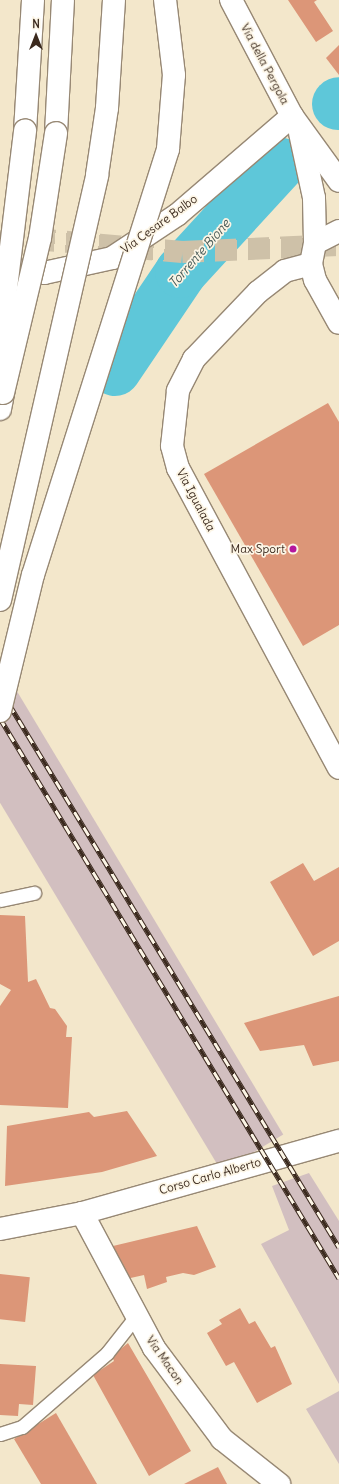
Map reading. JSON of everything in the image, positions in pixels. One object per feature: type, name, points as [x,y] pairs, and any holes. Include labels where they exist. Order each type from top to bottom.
[{"type":"main road","points":[[2,401],[0,338],[26,117],[32,0]]},
{"type":"main road","points":[[2,401],[40,238],[54,148],[63,0]]},
{"type":"main road","points":[[0,600],[97,175],[107,108],[114,0]]},
{"type":"main road","points":[[0,711],[32,575],[168,149],[174,75],[165,0]]},
{"type":"main road","name":"Via della Pergola","points":[[231,0],[296,122],[339,180]]},
{"type":"main road","name":"Via della Pergola","points":[[296,122],[314,198],[315,243],[311,264]]},
{"type":"main road","name":"Via Cesare Balbo","points":[[0,269],[44,273],[112,258],[177,215],[296,122]]},
{"type":"main road","points":[[315,243],[339,231]]},
{"type":"main road","points":[[311,264],[314,280],[339,323]]},
{"type":"main road","name":"Via Igualada","points":[[311,264],[286,271],[258,292],[194,359],[178,391],[172,446],[178,468],[339,768]]},
{"type":"main road","name":"Corso Carlo Alberto","points":[[0,1229],[82,1213],[339,1140]]},
{"type":"main road","name":"Corso Carlo Alberto","points":[[0,1215],[82,1213]]},
{"type":"main road","name":"Via Macon","points":[[82,1213],[154,1348],[222,1439],[279,1484]]},
{"type":"lane","points":[[0,900],[34,893]]},
{"type":"lane","points":[[0,1434],[22,1426],[95,1362],[137,1315]]},
{"type":"shaded area","points":[[0,663],[283,1134],[222,1172],[0,803]]},
{"type":"shaded area","points":[[309,1173],[339,1221],[339,1384],[261,1244],[289,1230],[272,1186]]},
{"type":"shaded area","points":[[339,1391],[339,1464],[306,1409]]},
{"type":"building","points":[[288,0],[317,0],[314,2],[333,31],[316,42]]},
{"type":"building","points":[[339,45],[339,75],[326,58]]},
{"type":"building","name":"Max Sport","points":[[328,403],[339,422],[339,625],[303,646],[204,474]]},
{"type":"building","points":[[303,863],[314,881],[339,867],[339,941],[313,956],[270,882]]},
{"type":"building","points":[[0,915],[25,916],[28,982],[36,979],[50,1008],[55,1009],[67,1026],[66,1037],[72,1037],[68,1108],[0,1105],[0,1006],[11,990],[0,984]]},
{"type":"building","points":[[339,996],[339,1061],[313,1066],[304,1045],[260,1051],[244,1023]]},
{"type":"building","points":[[127,1111],[157,1156],[102,1172],[5,1186],[7,1126],[89,1112],[94,1117]]},
{"type":"building","points":[[197,1226],[216,1267],[194,1275],[183,1273],[166,1277],[167,1282],[147,1289],[144,1275],[126,1279],[113,1246]]},
{"type":"building","points":[[0,1274],[30,1277],[25,1322],[0,1319]]},
{"type":"building","points":[[240,1308],[249,1324],[255,1321],[271,1348],[275,1346],[292,1384],[257,1403],[234,1362],[226,1366],[207,1333],[222,1324],[219,1320]]},
{"type":"building","points":[[128,1343],[191,1451],[149,1476],[93,1375],[114,1361],[112,1356]]},
{"type":"building","points":[[0,1364],[36,1366],[33,1405],[19,1404],[18,1416],[0,1415]]},
{"type":"building","points":[[56,1413],[97,1484],[41,1484],[14,1439]]},
{"type":"building","points":[[218,1467],[227,1484],[184,1484]]},
{"type":"waterway","name":"Torrente Bione","points":[[115,370],[181,272],[280,164]]},
{"type":"tunnel","points":[[0,236],[182,252],[339,245]]},
{"type":"railway","points":[[0,689],[339,1247]]},
{"type":"railway","points":[[0,718],[339,1278]]},
{"type":"place","name":"Max Sport","points":[[293,549]]}]
